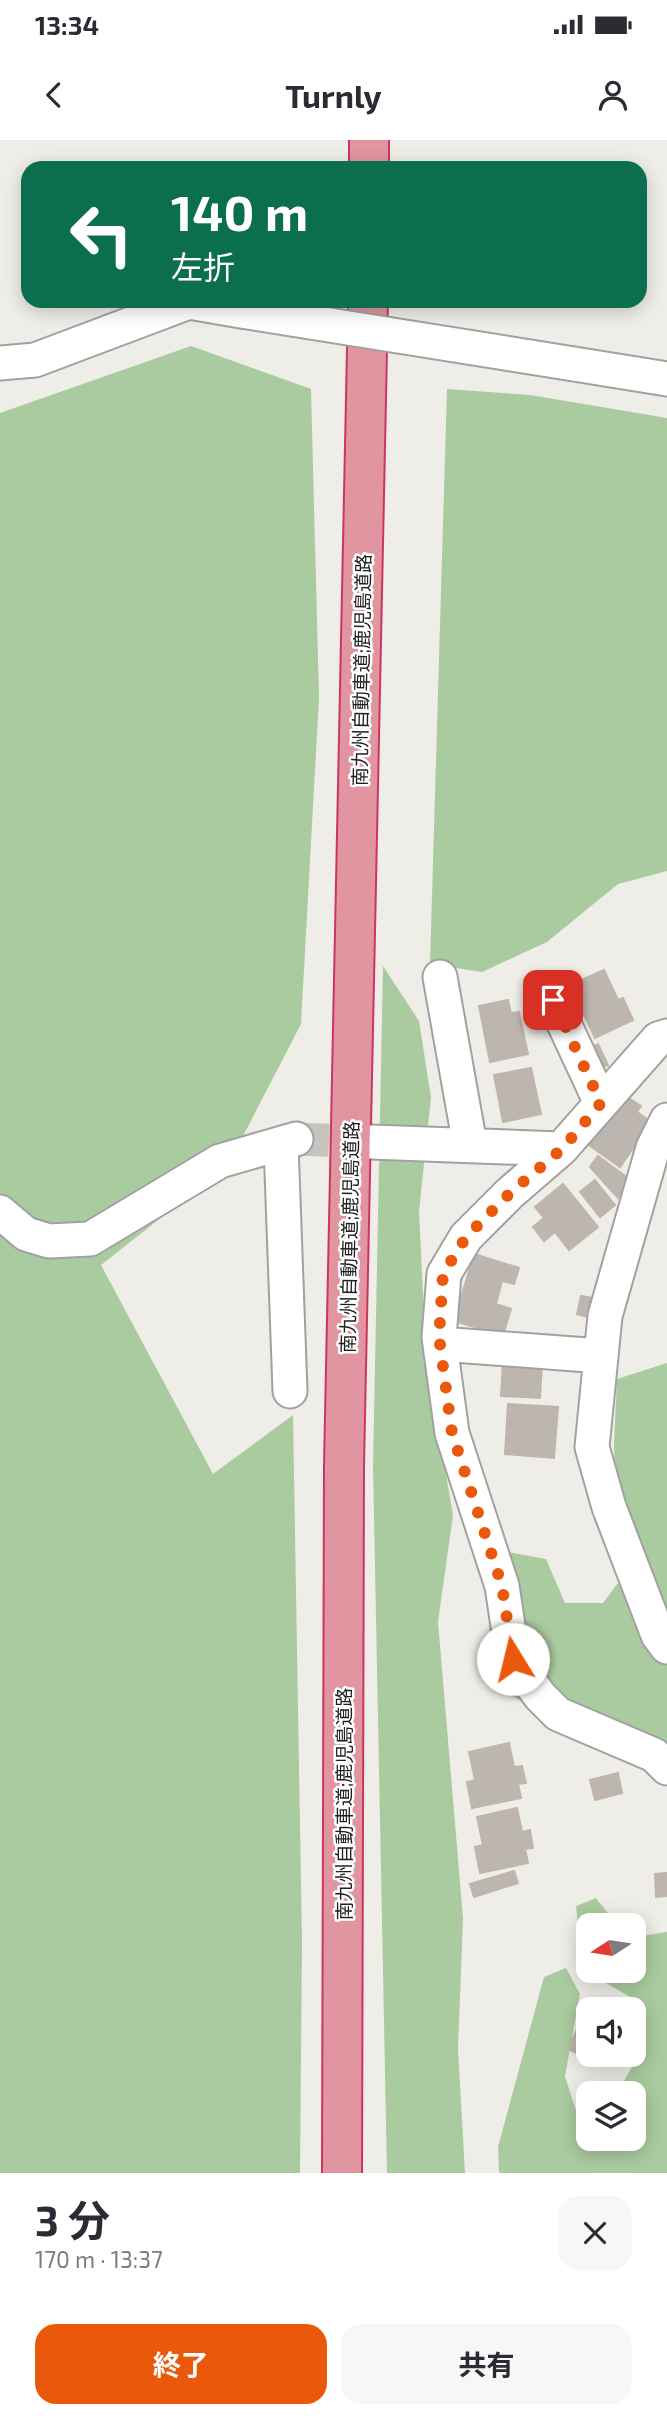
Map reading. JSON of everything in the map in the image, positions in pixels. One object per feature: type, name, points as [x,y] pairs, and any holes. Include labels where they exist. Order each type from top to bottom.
[{"type":"highway","points":[[369,140],[369,161]]},
{"type":"highway","name":"南九州自動車道;鹿児島道路","points":[[342,2173],[344,1465],[368,308]]},
{"type":"street","points":[[0,363],[34,360],[173,308]]},
{"type":"street","points":[[220,308],[667,379]]},
{"type":"street","points":[[440,977],[470,1145]]},
{"type":"street","points":[[553,1000],[601,1103]]},
{"type":"street","points":[[667,1036],[658,1039],[562,1149],[510,1193],[466,1237],[443,1274],[440,1344],[452,1433],[502,1586],[513,1659],[540,1696],[558,1714],[654,1755],[667,1768]]},
{"type":"street","points":[[667,1121],[653,1148],[605,1315],[592,1447],[609,1507],[658,1636],[667,1647]]},
{"type":"street","points":[[0,1212],[26,1234],[48,1241],[90,1239],[220,1161],[288,1142],[290,1391]]},
{"type":"street","points":[[371,1142],[562,1149]]},
{"type":"street","points":[[440,1344],[601,1356]]},
{"type":"green space","points":[[191,346],[311,389],[319,698],[301,1024],[228,1165],[101,1265],[213,1474],[293,1415],[302,1942],[300,2173],[0,2173],[0,413]]},
{"type":"green space","points":[[447,389],[530,395],[667,418],[667,871],[618,884],[547,942],[482,972],[430,964]]},
{"type":"green space","points":[[383,966],[419,1021],[431,1097],[419,1211],[424,1315],[437,1421],[453,1515],[438,1622],[463,1918],[458,2049],[465,2173],[387,2173],[373,1466]]},
{"type":"green space","points":[[667,1363],[667,1630],[616,1527],[614,1444],[617,1379]]},
{"type":"green space","points":[[487,1548],[546,1559],[565,1603],[603,1603],[618,1583],[667,1662],[667,1771],[509,1695]]},
{"type":"green space","points":[[596,1898],[608,1913],[577,1913],[576,1906]]},
{"type":"green space","points":[[667,1932],[667,2173],[499,2173],[498,2147],[544,1977],[566,1968],[580,1994],[576,1997],[576,2016],[565,2076],[576,2111],[576,2151],[646,2151],[646,2081],[624,2081],[632,2067],[646,2067],[646,1997],[630,1997],[606,1983],[646,1983],[646,1935]]},
{"type":"building","points":[[604,970],[618,1000],[623,998],[633,1020],[595,1038],[570,985]]},
{"type":"building","points":[[508,1000],[511,1013],[519,1012],[528,1054],[490,1062],[479,1006]]},
{"type":"building","points":[[598,1044],[608,1065],[596,1070],[586,1050]]},
{"type":"building","points":[[531,1068],[541,1114],[503,1122],[494,1075]]},
{"type":"building","points":[[624,1095],[641,1106],[637,1112],[651,1122],[620,1167],[589,1145]]},
{"type":"building","points":[[598,1156],[628,1178],[618,1198],[590,1167]]},
{"type":"building","points":[[595,1180],[615,1205],[600,1217],[580,1192]]},
{"type":"building","points":[[563,1184],[598,1227],[569,1250],[555,1232],[544,1241],[533,1227],[544,1218],[535,1207]]},
{"type":"building","points":[[474,1254],[519,1268],[514,1284],[502,1281],[496,1304],[511,1309],[503,1335],[454,1321]]},
{"type":"building","points":[[581,1296],[593,1298],[588,1317],[577,1314]]},
{"type":"building","points":[[503,1361],[542,1364],[540,1398],[501,1396]]},
{"type":"building","points":[[508,1404],[558,1407],[554,1458],[505,1454]]},
{"type":"building","points":[[509,1743],[514,1767],[522,1766],[526,1783],[518,1784],[521,1798],[472,1808],[467,1782],[475,1780],[469,1752]]},
{"type":"building","points":[[618,1773],[622,1793],[595,1800],[590,1780]]},
{"type":"building","points":[[517,1808],[522,1832],[530,1830],[533,1848],[525,1849],[528,1863],[480,1873],[475,1847],[483,1845],[477,1817]]},
{"type":"building","points":[[514,1871],[518,1883],[474,1897],[470,1884]]},
{"type":"building","points":[[667,1873],[667,1896],[656,1897],[655,1874]]},
{"type":"building","points":[[576,2032],[576,2053],[568,2049]]},
{"type":"tunnel","points":[[296,1139],[371,1142]]},
{"type":"route","points":[[513,1659],[502,1586],[452,1433],[439,1337],[443,1274],[466,1237],[510,1193],[562,1149],[601,1103],[553,1000]]}]
